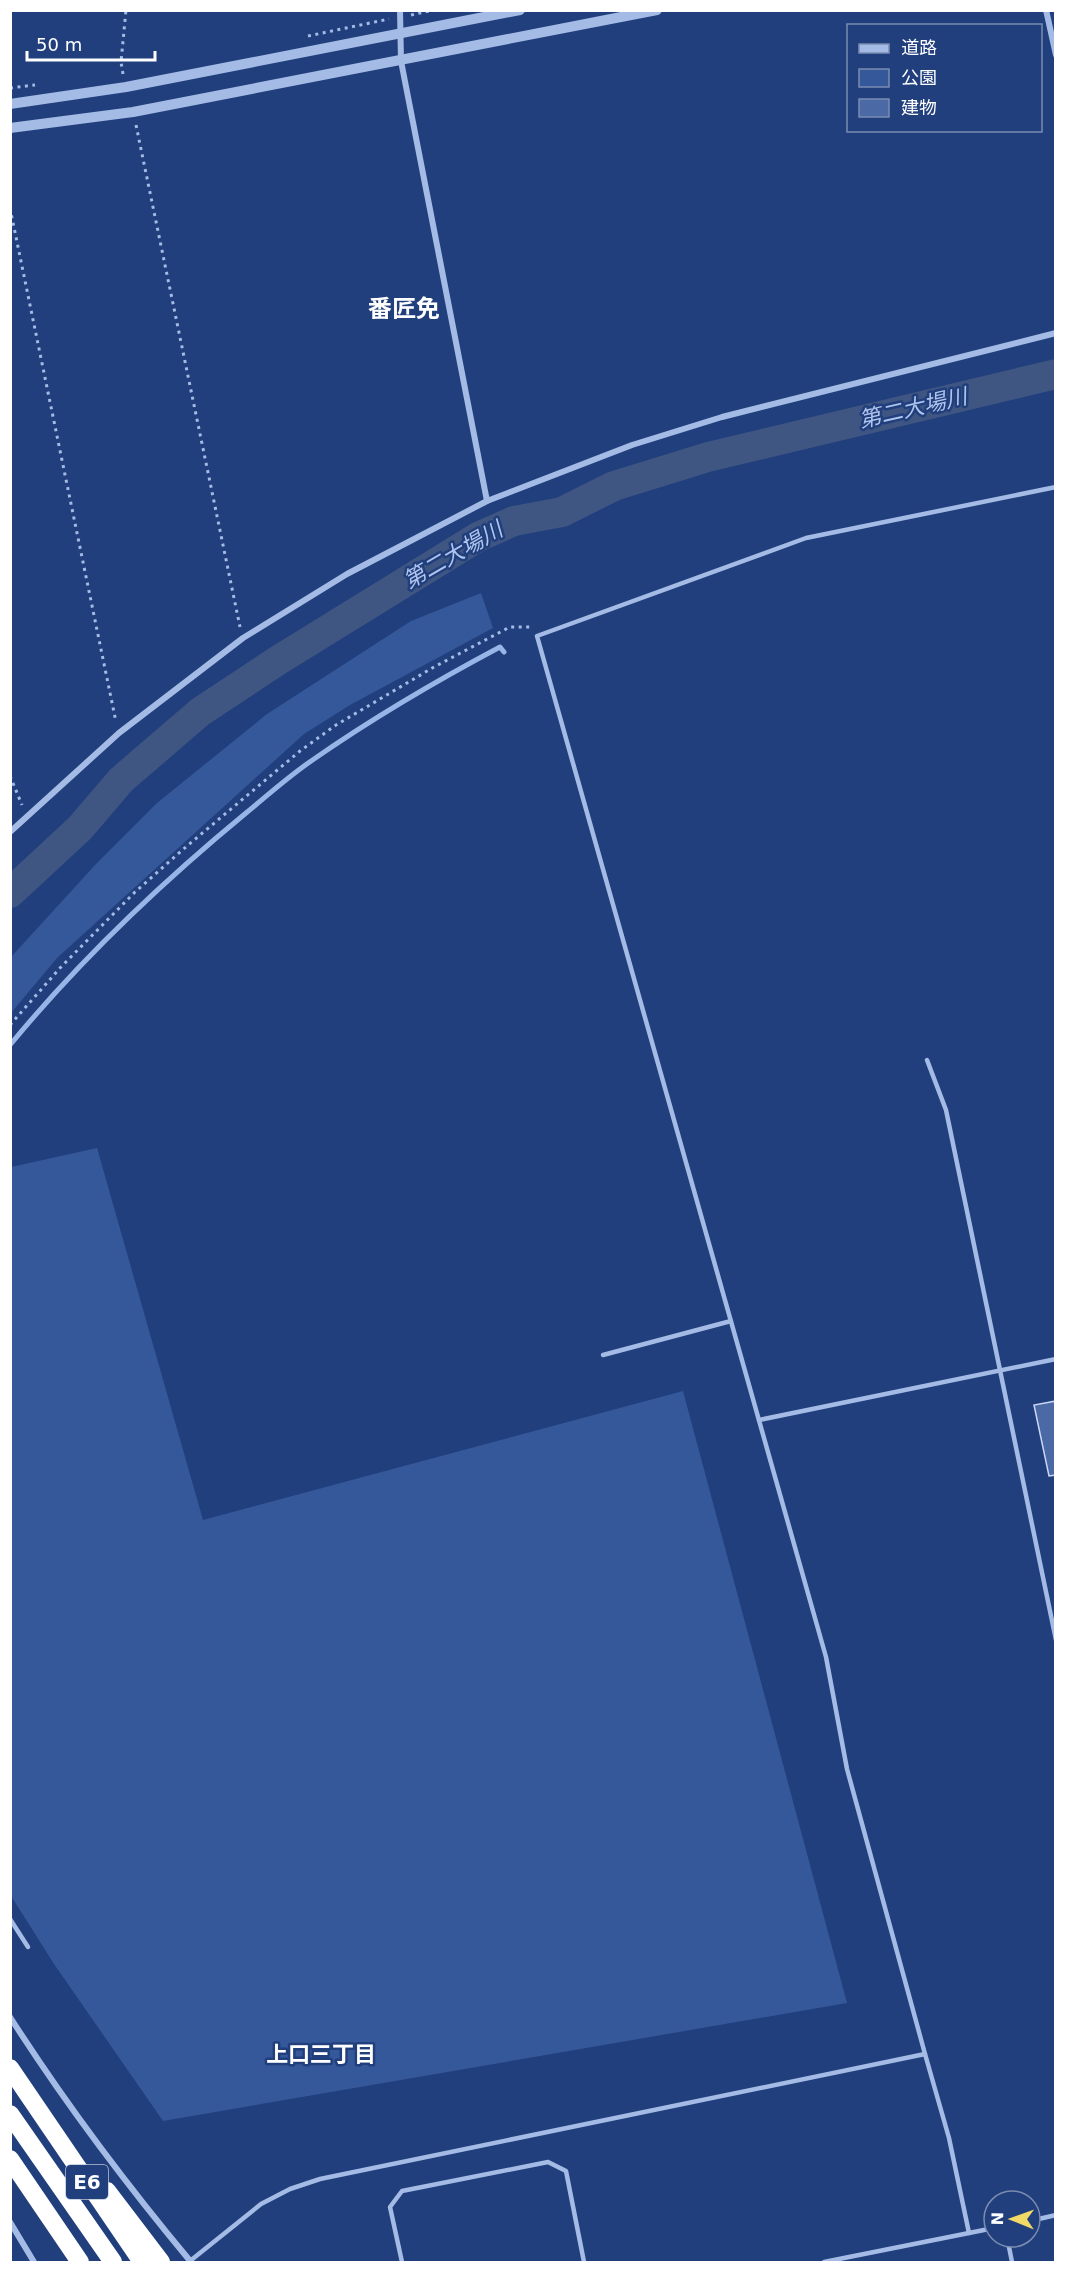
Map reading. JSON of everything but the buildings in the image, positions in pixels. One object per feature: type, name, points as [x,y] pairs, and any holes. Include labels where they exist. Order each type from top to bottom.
[{"type":"highway","name":"E6","points":[[10,2068],[141,2262]]},
{"type":"highway","points":[[32,2102],[100,2182],[161,2262]]},
{"type":"highway","name":"E6","points":[[10,2114],[113,2262]]},
{"type":"highway","points":[[10,2159],[80,2262]]},
{"type":"street","points":[[10,104],[126,87],[520,10]]},
{"type":"street","points":[[10,128],[133,112],[657,10]]},
{"type":"street","points":[[1046,10],[1056,55]]},
{"type":"street","points":[[400,14],[401,61],[487,501]]},
{"type":"street","points":[[10,832],[118,733],[243,638],[347,574],[487,501],[632,445],[722,417],[1056,333]]},
{"type":"street","points":[[10,2017],[76,2115],[144,2206],[190,2262]]},
{"type":"street","points":[[10,2222],[34,2262]]},
{"type":"lane","points":[[969,2233],[949,2138],[847,1769],[826,1657],[537,636],[806,538],[1056,487]]},
{"type":"lane","points":[[927,1060],[946,1110],[1056,1640]]},
{"type":"lane","points":[[603,1355],[730,1321]]},
{"type":"lane","points":[[759,1420],[1056,1359]]},
{"type":"lane","points":[[10,1919],[28,1947]]},
{"type":"lane","points":[[190,2262],[261,2204],[290,2189],[320,2179],[925,2054]]},
{"type":"lane","points":[[402,2262],[390,2207],[402,2191],[548,2162],[566,2171],[584,2262]]},
{"type":"lane","points":[[824,2262],[982,2230]]},
{"type":"path","points":[[126,10],[122,62],[126,87]]},
{"type":"path","points":[[308,36],[400,14],[434,10]]},
{"type":"path","points":[[112,74],[123,73]]},
{"type":"path","points":[[10,88],[44,83]]},
{"type":"path","points":[[133,112],[243,638]]},
{"type":"path","points":[[10,208],[118,733]]},
{"type":"path","points":[[10,1025],[60,968],[135,892],[186,846],[300,751],[383,696],[510,627],[536,627]]},
{"type":"path","points":[[10,776],[26,816]]},
{"type":"green space","points":[[481,593],[493,628],[350,705],[304,734],[57,958],[11,1013],[11,957],[96,864],[157,803],[267,714],[411,621]]},
{"type":"green space","points":[[97,1148],[203,1520],[683,1391],[847,2003],[163,2121],[54,1964],[11,1896],[11,1167]]},
{"type":"waterway","name":"第二大場川","points":[[10,893],[80,828],[121,780],[200,712],[277,661],[478,537],[514,521],[562,512],[614,486],[708,457],[1056,374]]},
{"type":"waterway","points":[[10,1045],[64,983],[122,923],[183,867],[288,778],[359,729],[429,687],[500,647],[504,652]]},
{"type":"district","name":"番匠免","points":[[404,309]]},
{"type":"district","name":"上口三丁目","points":[[321,2054]]}]
